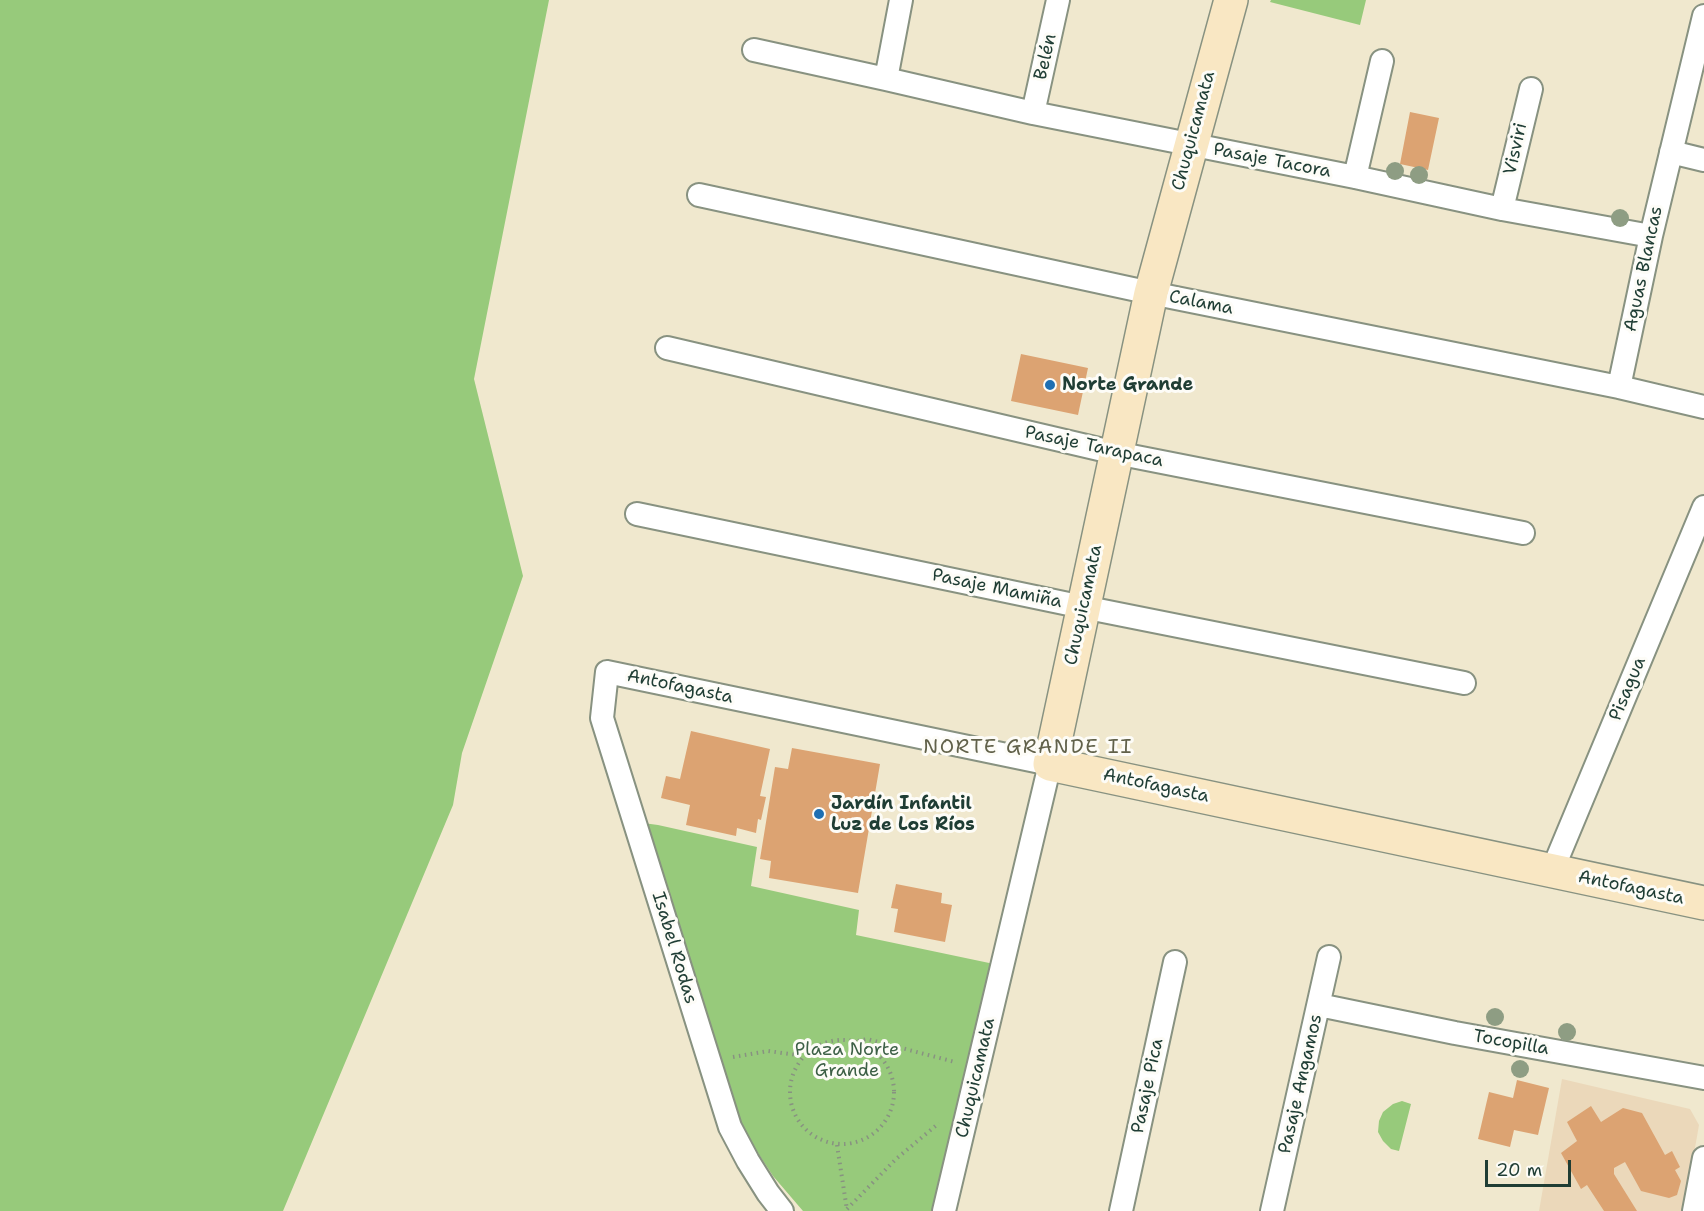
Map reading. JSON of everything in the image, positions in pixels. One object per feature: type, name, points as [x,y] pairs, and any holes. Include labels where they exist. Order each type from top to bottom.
[{"type":"street","points":[[885,79],[901,0]]},
{"type":"street","name":"Belén","points":[[1033,113],[1059,0]]},
{"type":"street","name":"Chuquicamata","points":[[944,1211],[1050,764],[1151,293],[1231,0]]},
{"type":"street","name":"Aguas Blancas","points":[[1619,387],[1651,236],[1704,16]]},
{"type":"street","name":"Pasaje Tacora","points":[[754,50],[1033,113],[1651,236]]},
{"type":"street","points":[[1355,177],[1382,61]]},
{"type":"street","name":"Visviri","points":[[1502,208],[1531,89]]},
{"type":"street","points":[[1671,152],[1704,160]]},
{"type":"street","name":"Calama","points":[[699,195],[1151,293],[1619,387],[1704,407]]},
{"type":"street","name":"Pasaje Tarapaca","points":[[667,348],[1116,453],[1523,533]]},
{"type":"street","name":"Pisagua","points":[[1552,871],[1704,507]]},
{"type":"street","name":"Pasaje Mamiña","points":[[637,514],[1083,607],[1464,683]]},
{"type":"street","name":"Antofagasta","points":[[607,672],[1704,903]]},
{"type":"street","name":"Isabel Rodas","points":[[607,672],[602,718],[709,1063],[730,1127],[748,1161],[782,1211]]},
{"type":"street","name":"Pasaje Angamos","points":[[1272,1211],[1329,957]]},
{"type":"street","name":"Pasaje Pica","points":[[1121,1211],[1175,962]]},
{"type":"street","name":"Tocopilla","points":[[1319,1005],[1455,1033],[1704,1078]]},
{"type":"street","points":[[1694,1211],[1704,1158]]},
{"type":"path","points":[[856,1041],[872,1049],[885,1061],[892,1077],[894,1094],[891,1111],[883,1126],[870,1137],[854,1144],[837,1145],[820,1141],[806,1131],[795,1117],[789,1100],[790,1082],[796,1066],[804,1056],[822,1043],[867,1039],[956,1063]]},
{"type":"path","points":[[709,1063],[768,1051],[804,1056]]},
{"type":"path","points":[[847,1210],[896,1159],[940,1122]]},
{"type":"path","points":[[837,1145],[847,1210]]},
{"type":"shaded area","points":[[1562,1079],[1690,1109],[1699,1125],[1684,1211],[1539,1211]]},
{"type":"green space","points":[[0,0],[549,0],[474,379],[523,576],[462,753],[453,805],[283,1211],[0,1211]]},
{"type":"green space","points":[[1271,0],[1366,0],[1360,25],[1270,2]]},
{"type":"green space","name":"Plaza Norte Grande","points":[[643,823],[757,847],[751,886],[859,910],[856,935],[994,964],[937,1211],[803,1211],[773,1176],[735,1118]]},
{"type":"green space","points":[[1402,1101],[1411,1104],[1399,1151],[1391,1149],[1378,1132],[1383,1112],[1393,1104]]},
{"type":"building","points":[[1410,112],[1439,118],[1428,170],[1400,164]]},
{"type":"building","name":"Norte Grande","points":[[1021,354],[1088,368],[1078,415],[1011,401]]},
{"type":"building","points":[[691,731],[770,749],[760,796],[766,797],[761,820],[758,819],[756,833],[737,828],[736,836],[686,825],[690,805],[661,798],[666,776],[680,779]]},
{"type":"building","name":"Jardín Infantil Luz de Los Ríos","points":[[792,748],[880,764],[858,893],[769,878],[771,861],[760,859],[775,767],[788,769]]},
{"type":"building","points":[[896,884],[942,893],[941,903],[952,905],[945,942],[894,932],[898,909],[891,908]]},
{"type":"building","points":[[1517,1080],[1549,1088],[1538,1135],[1514,1130],[1510,1147],[1478,1139],[1489,1092],[1513,1098]]},
{"type":"building","points":[[1591,1106],[1601,1122],[1623,1108],[1642,1113],[1665,1155],[1672,1151],[1680,1167],[1675,1170],[1681,1181],[1677,1195],[1669,1198],[1641,1191],[1625,1162],[1614,1168],[1614,1174],[1637,1211],[1604,1211],[1587,1185],[1581,1189],[1561,1153],[1577,1141],[1567,1122]]},
{"type":"place","name":"Norte Grande","points":[[1050,385]]},
{"type":"place","name":"Jardín Infantil Luz de Los Ríos","points":[[819,814]]},
{"type":"district","name":"NORTE GRANDE II","points":[[1028,748]]}]
